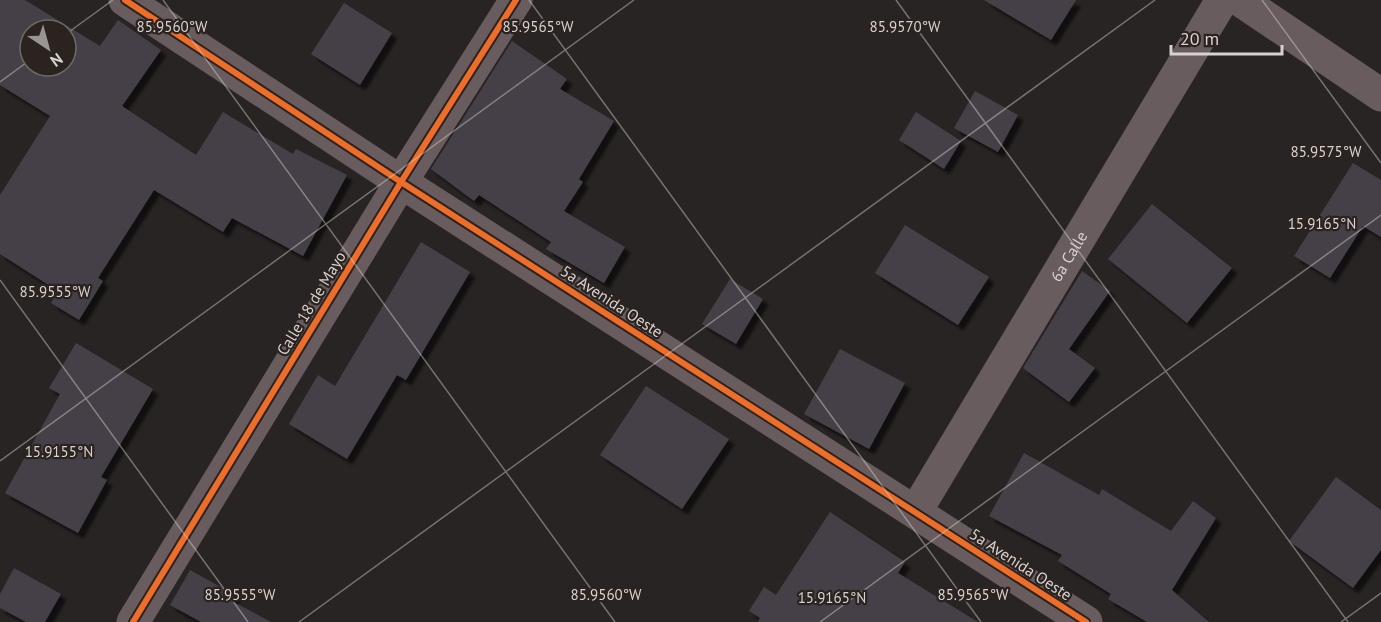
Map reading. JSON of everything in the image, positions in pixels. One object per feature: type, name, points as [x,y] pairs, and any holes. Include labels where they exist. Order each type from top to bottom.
[{"type":"street","name":"5a Avenida Oeste","points":[[125,0],[400,182],[1086,622]]},
{"type":"street","name":"Calle 18 de Mayo","points":[[133,622],[400,182],[516,0]]},
{"type":"street","name":"6a Calle","points":[[916,511],[1222,0]]},
{"type":"street","points":[[1240,0],[1381,95]]},
{"type":"building","points":[[0,0],[25,0],[54,18],[18,18],[18,78],[78,78],[78,33],[100,46],[118,20],[161,50],[122,106],[196,155],[223,112],[293,154],[296,149],[347,175],[303,256],[232,218],[223,232],[154,190],[98,278],[103,281],[79,320],[51,303],[58,291],[0,254],[0,195],[50,116],[0,85]]},
{"type":"building","points":[[984,0],[1076,0],[1051,40]]},
{"type":"building","points":[[344,3],[392,33],[360,85],[311,54]]},
{"type":"building","points":[[512,41],[567,79],[560,89],[614,121],[579,179],[583,182],[564,211],[625,247],[604,283],[546,249],[551,242],[479,195],[474,201],[431,169]]},
{"type":"building","points":[[975,91],[1018,115],[998,152],[954,128]]},
{"type":"building","points":[[916,112],[961,141],[944,169],[899,140]]},
{"type":"building","points":[[1353,163],[1381,180],[1381,237],[1363,226],[1330,278],[1294,256]]},
{"type":"building","points":[[1152,204],[1232,268],[1187,323],[1108,259]]},
{"type":"building","points":[[905,225],[989,277],[958,325],[875,273]]},
{"type":"building","points":[[421,242],[470,272],[406,380],[397,375],[347,459],[289,424],[318,375],[335,386]]},
{"type":"building","points":[[1082,271],[1110,291],[1069,349],[1095,368],[1069,402],[1023,368]]},
{"type":"building","points":[[730,279],[763,299],[736,344],[702,324]]},
{"type":"building","points":[[76,343],[153,389],[101,477],[107,480],[78,533],[5,493],[60,394],[49,388]]},
{"type":"building","points":[[840,349],[905,383],[869,449],[804,414]]},
{"type":"building","points":[[646,386],[729,439],[682,509],[600,455]]},
{"type":"building","points":[[1024,453],[1099,495],[1102,489],[1171,531],[1193,501],[1216,518],[1172,590],[1209,622],[1147,622],[1108,599],[1111,594],[1058,561],[1062,555],[989,516]]},
{"type":"building","points":[[1336,477],[1381,510],[1381,550],[1353,588],[1289,541]]},
{"type":"building","points":[[830,512],[905,562],[898,573],[978,622],[758,622],[760,618],[749,611],[764,587],[776,595]]},
{"type":"building","points":[[14,568],[61,594],[45,622],[26,622],[0,608],[0,594]]},
{"type":"building","points":[[190,570],[235,595],[232,601],[271,622],[201,622],[170,605]]},
{"type":"cycle path","points":[[125,0],[401,182],[1086,622]]},
{"type":"cycle path","points":[[133,622],[401,182],[516,0]]}]
